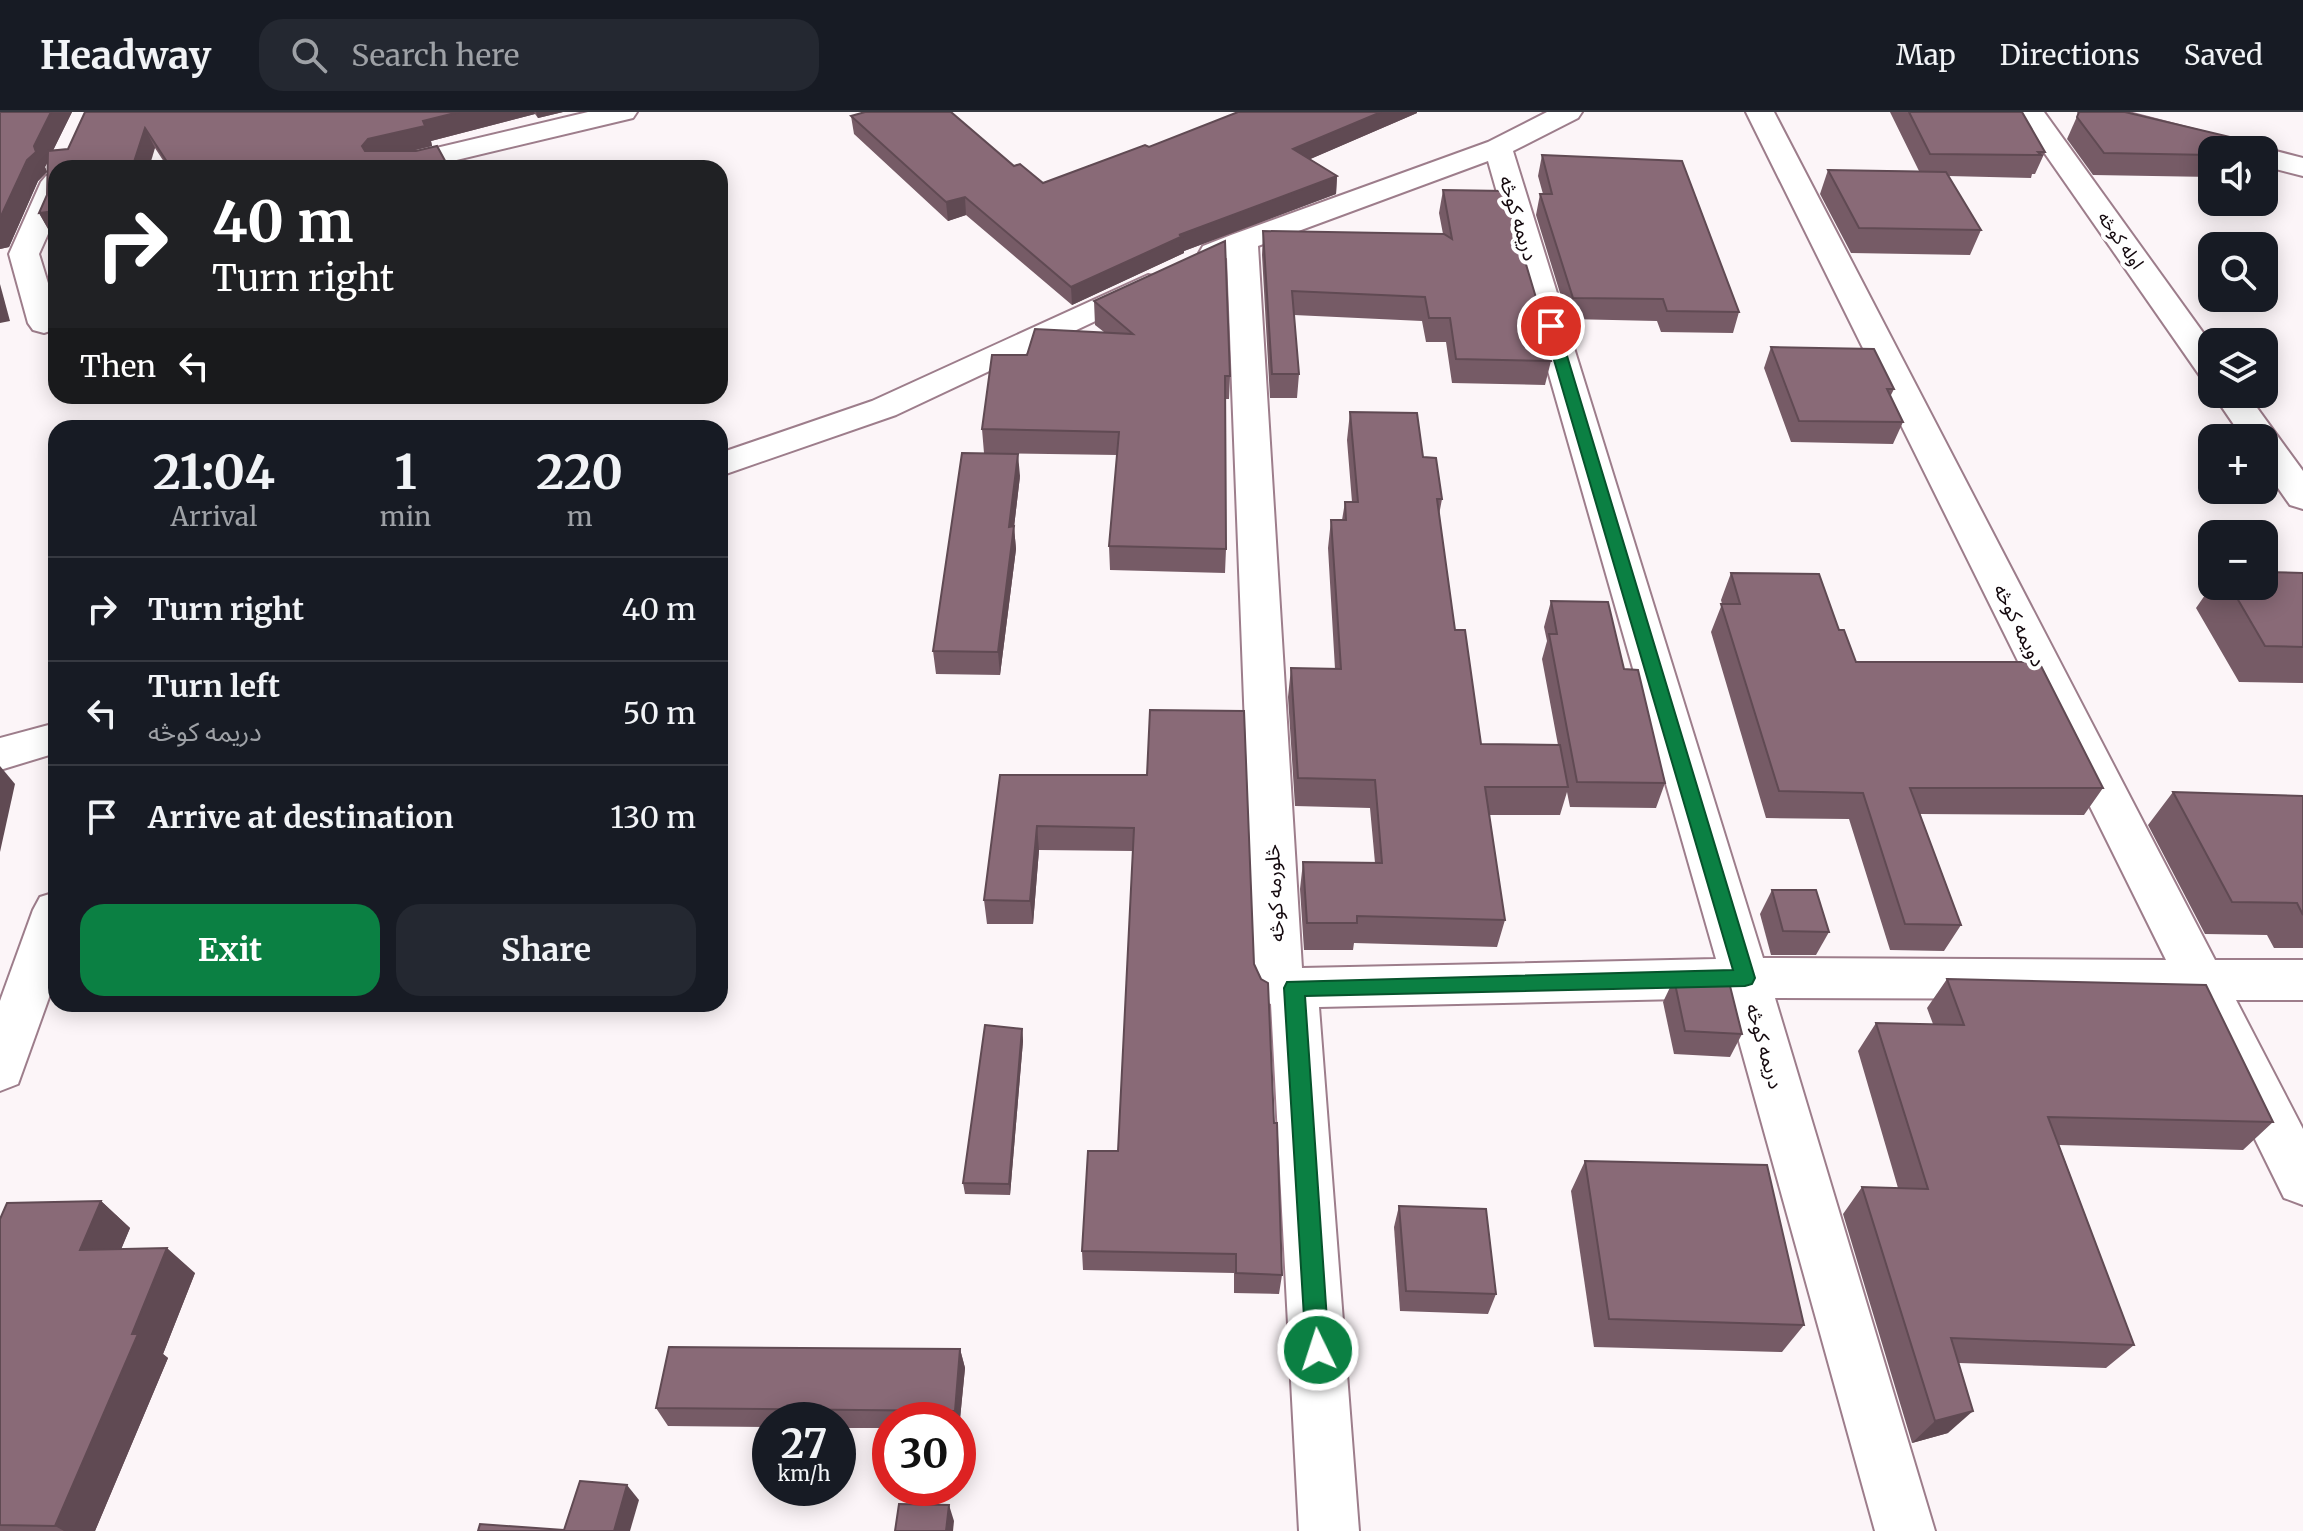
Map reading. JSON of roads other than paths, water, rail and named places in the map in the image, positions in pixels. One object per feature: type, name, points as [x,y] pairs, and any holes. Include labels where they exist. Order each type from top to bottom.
[{"type":"street","points":[[421,160],[623,112]]},
{"type":"street","points":[[728,462],[884,408],[1242,241],[1498,148],[1568,112]]},
{"type":"street","name":"دویمه کوڅه","points":[[1760,112],[2303,1181]]},
{"type":"street","name":"اوله کوڅه","points":[[2030,112],[2198,349]]},
{"type":"street","points":[[2093,112],[2198,140]]},
{"type":"street","name":"دریمه کوڅه","points":[[1498,148],[1745,978],[1905,1531]]},
{"type":"street","points":[[2278,161],[2303,167]]},
{"type":"street","points":[[12,258],[48,195]]},
{"type":"street","name":"څلورمه کوڅه","points":[[1242,241],[1279,987],[1294,988],[1329,1531]]},
{"type":"street","points":[[12,258],[48,249]]},
{"type":"street","points":[[12,258],[44,323]]},
{"type":"street","points":[[2278,461],[2303,497]]},
{"type":"street","points":[[0,754],[48,740]]},
{"type":"street","points":[[0,1069],[48,933]]},
{"type":"street","points":[[1294,988],[1745,978],[2303,980]]}]
